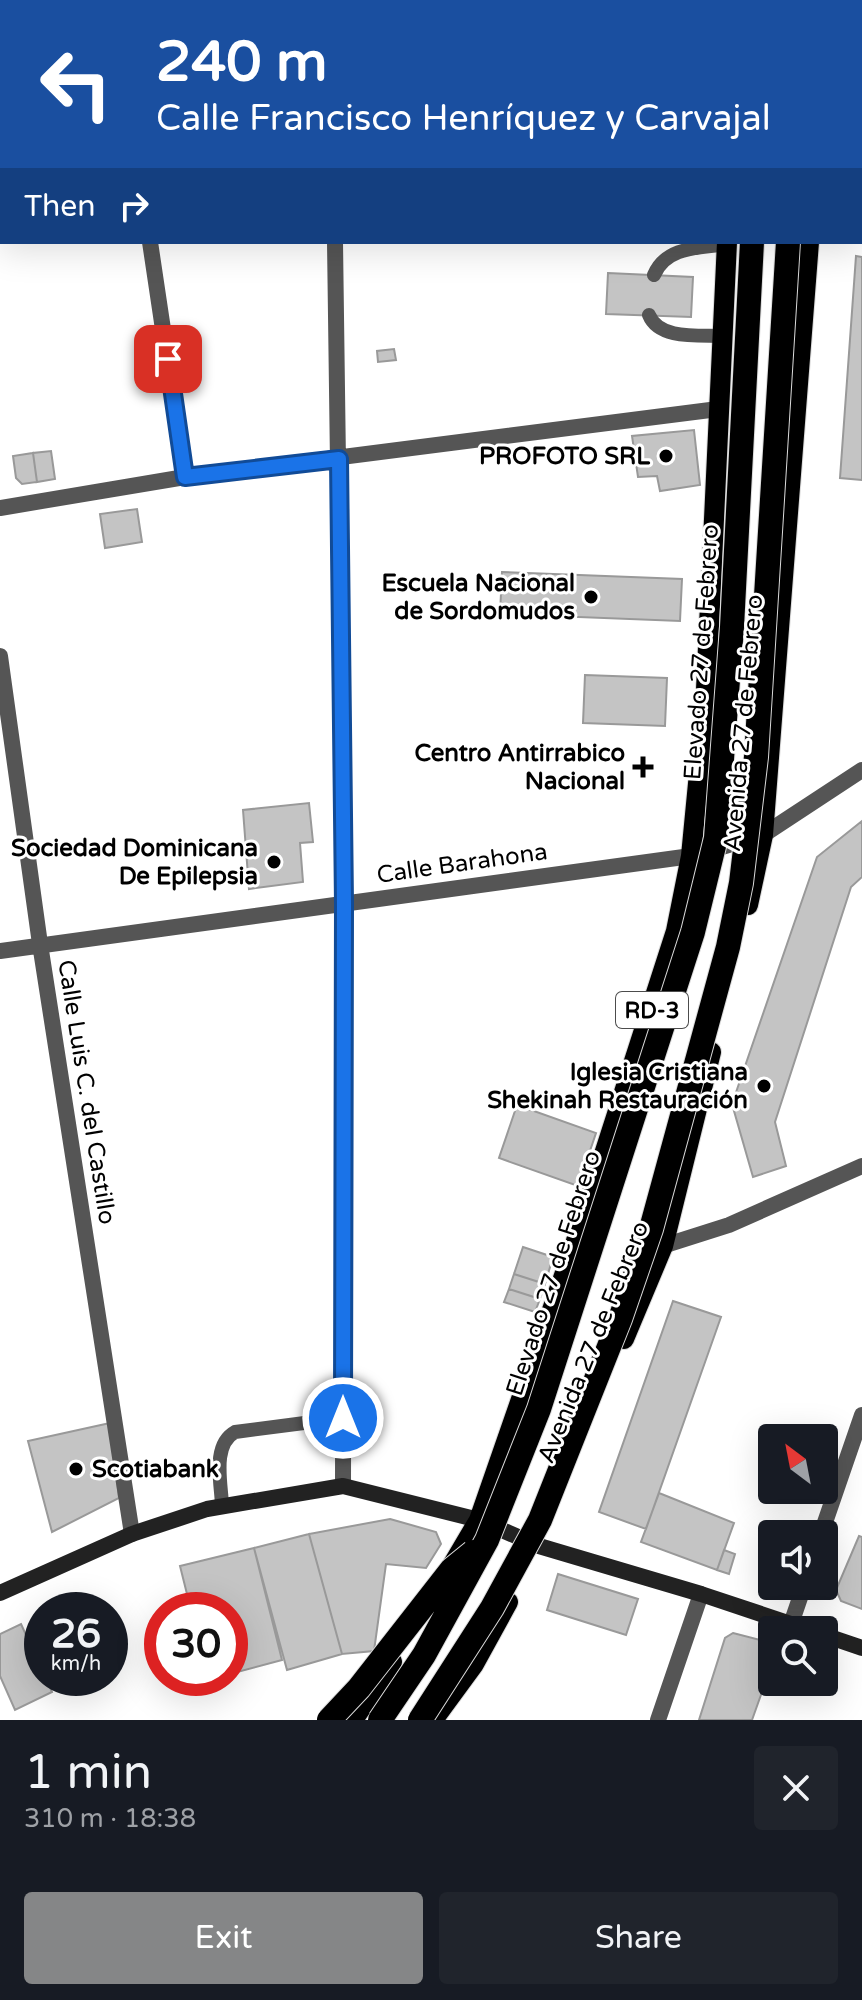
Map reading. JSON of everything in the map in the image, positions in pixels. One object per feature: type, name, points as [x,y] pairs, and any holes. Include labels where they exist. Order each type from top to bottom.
[{"type":"highway","name":"Elevado 27 de Febrero","points":[[380,1720],[424,1655],[492,1531],[539,1409],[693,932],[716,838],[732,627],[752,244]]},
{"type":"highway","name":"RD-3","points":[[420,1720],[492,1608],[546,1506],[620,1319],[651,1229],[728,947],[741,883],[756,757],[788,244]]},
{"type":"highway","points":[[329,1720],[359,1688],[452,1569],[492,1531]]},
{"type":"main road","name":"Avenida 27 de Febrero","points":[[353,1720],[428,1607],[492,1531],[676,931],[691,856],[705,711],[727,244]]},
{"type":"main road","name":"Avenida 27 de Febrero","points":[[433,1720],[474,1664],[539,1546],[663,1246],[763,835],[809,244]]},
{"type":"main road","points":[[0,1593],[132,1534],[222,1505],[343,1486],[767,1616]]},
{"type":"main road","points":[[838,1640],[862,1648]]},
{"type":"street","points":[[150,244],[185,477]]},
{"type":"street","points":[[335,244],[344,904],[343,1486]]},
{"type":"street","points":[[0,508],[185,477],[718,409]]},
{"type":"street","name":"Calle Luis C. del Castillo","points":[[0,656],[40,944],[132,1534]]},
{"type":"street","name":"Calle Barahona","points":[[0,951],[691,856],[763,835],[862,770]]},
{"type":"street","points":[[663,1246],[729,1225],[862,1166]]},
{"type":"street","points":[[826,1520],[862,1415]]},
{"type":"street","points":[[658,1720],[701,1594]]},
{"type":"lane","points":[[654,275],[659,263],[678,251],[721,244]]},
{"type":"lane","points":[[649,315],[652,324],[667,332],[722,336]]},
{"type":"lane","points":[[222,1505],[221,1456],[227,1436],[235,1432],[343,1418]]},
{"type":"building","points":[[856,256],[862,257],[862,480],[840,478]]},
{"type":"building","points":[[608,273],[693,277],[691,317],[606,314]]},
{"type":"building","points":[[394,349],[396,360],[378,362],[377,351]]},
{"type":"building","name":"PROFOTO SRL","points":[[694,430],[700,485],[660,491],[657,476],[638,477],[632,436]]},
{"type":"building","points":[[51,451],[55,479],[37,482],[33,453]]},
{"type":"building","points":[[33,453],[37,482],[22,484],[16,478],[13,456]]},
{"type":"building","points":[[137,509],[142,542],[105,548],[100,514]]},
{"type":"building","name":"Escuela Nacional de Sordomudos","points":[[502,572],[682,579],[680,621],[500,614]]},
{"type":"building","points":[[585,675],[667,678],[665,726],[583,723]]},
{"type":"building","name":"Sociedad Dominicana De Epilepsia","points":[[309,803],[313,842],[300,843],[303,882],[249,889],[243,810]]},
{"type":"building","points":[[862,821],[862,877],[851,887],[775,1122],[786,1166],[753,1177],[732,1104],[817,857]]},
{"type":"building","points":[[517,1105],[596,1133],[578,1186],[499,1158]]},
{"type":"building","points":[[523,1247],[553,1257],[545,1284],[514,1274]]},
{"type":"building","points":[[514,1274],[545,1284],[540,1299],[509,1289]]},
{"type":"building","points":[[509,1289],[540,1299],[535,1312],[504,1302]]},
{"type":"building","points":[[673,1301],[721,1317],[646,1529],[599,1512]]},
{"type":"building","name":"Scotiabank","points":[[110,1423],[119,1498],[52,1532],[28,1441]]},
{"type":"building","points":[[659,1493],[734,1523],[717,1570],[641,1542]]},
{"type":"building","points":[[390,1519],[436,1532],[441,1544],[426,1568],[386,1564],[374,1651],[342,1654],[309,1534]]},
{"type":"building","points":[[309,1534],[342,1654],[287,1670],[254,1548]]},
{"type":"building","points":[[859,1536],[862,1537],[862,1609],[841,1601],[838,1585]]},
{"type":"building","points":[[254,1548],[282,1660],[248,1669],[248,1592],[186,1592],[180,1566]]},
{"type":"building","points":[[724,1550],[735,1554],[729,1574],[717,1570]]},
{"type":"building","points":[[558,1574],[638,1599],[626,1635],[547,1610]]},
{"type":"building","points":[[21,1624],[24,1631],[24,1696],[44,1696],[15,1710],[0,1676],[0,1634]]},
{"type":"building","points":[[733,1633],[758,1639],[758,1696],[761,1696],[752,1720],[699,1720],[725,1638]]},
{"type":"place","name":"PROFOTO SRL","points":[[666,456]]},
{"type":"place","name":"Escuela Nacional de Sordomudos","points":[[591,597]]},
{"type":"place","name":"Centro Antirrabico Nacional","points":[[643,767]]},
{"type":"place","name":"Sociedad Dominicana De Epilepsia","points":[[274,862]]},
{"type":"place","name":"Iglesia Cristiana Shekinah Restauración","points":[[764,1086]]},
{"type":"place","name":"Scotiabank","points":[[76,1469]]},
{"type":"route","points":[[168,359],[185,477],[339,459],[344,904],[343,1418]]}]
